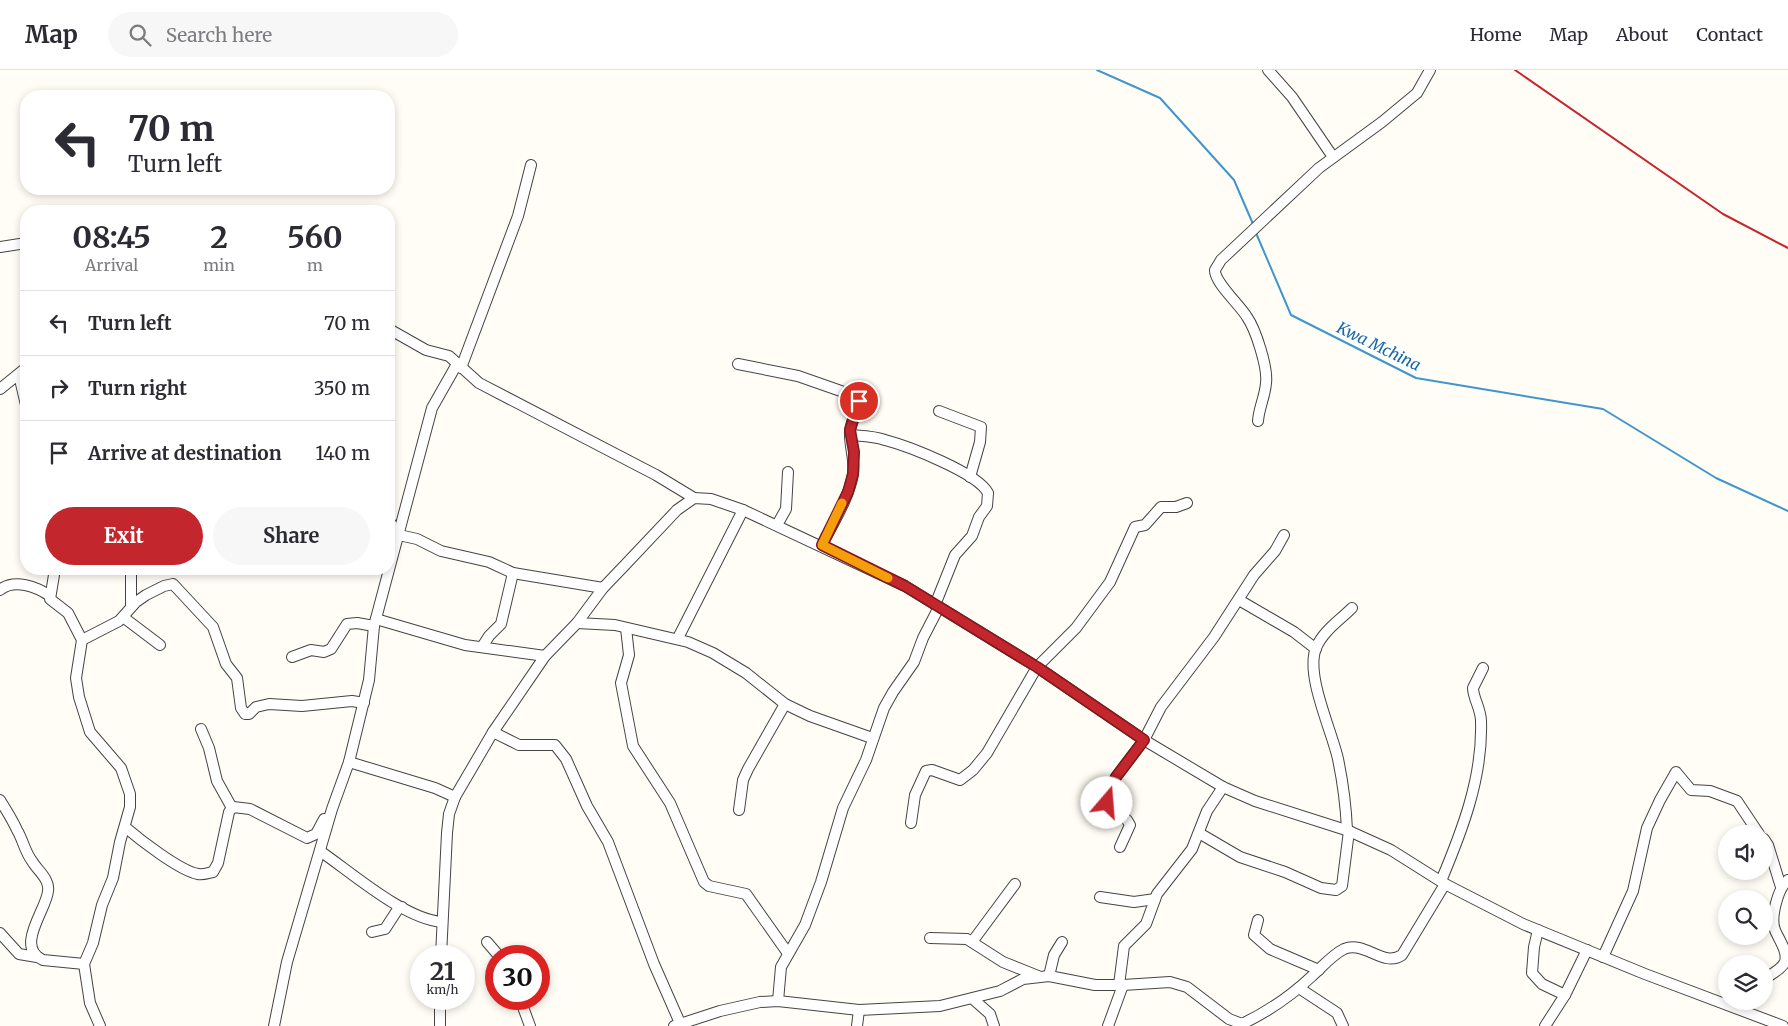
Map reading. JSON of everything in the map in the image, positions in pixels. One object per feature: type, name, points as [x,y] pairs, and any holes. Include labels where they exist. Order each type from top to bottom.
[{"type":"street","points":[[1268,70],[1292,97],[1333,157]]},
{"type":"street","points":[[1258,421],[1266,383],[1260,351],[1248,318],[1215,277],[1215,270],[1221,260],[1261,225],[1293,191],[1333,157],[1382,122],[1417,93],[1430,70]]},
{"type":"street","points":[[395,550],[432,408],[459,366],[518,216],[531,165]]},
{"type":"street","points":[[0,247],[20,244]]},
{"type":"street","points":[[395,332],[426,350],[450,356],[479,383],[656,475],[694,498],[711,499],[743,510],[822,545],[905,586],[1037,667],[1144,740],[1222,787],[1255,801],[1348,831],[1391,850],[1486,906],[1538,930],[1602,957],[1718,998]]},
{"type":"street","points":[[738,364],[798,376],[855,394],[859,401],[850,435],[854,452],[853,474],[848,492],[822,545]]},
{"type":"street","points":[[0,389],[20,374]]},
{"type":"street","points":[[938,410],[981,427],[980,442],[970,477]]},
{"type":"street","points":[[778,1001],[778,974],[787,952],[805,925],[821,882],[843,808],[866,760],[872,738],[884,708],[892,692],[914,662],[956,555],[972,536],[979,517],[989,502],[986,488],[943,462],[908,447],[885,440],[850,435]]},
{"type":"street","points":[[777,526],[786,509],[788,472]]},
{"type":"street","points":[[441,945],[447,833],[449,814],[455,797],[493,732],[545,656],[577,623],[603,588],[677,510],[694,498]]},
{"type":"street","points":[[911,823],[915,794],[926,771],[932,770],[960,780],[972,770],[1002,730],[1037,667],[1076,628],[1110,582],[1135,527],[1144,525],[1161,507],[1176,507],[1187,503]]},
{"type":"street","points":[[678,638],[743,510]]},
{"type":"street","points":[[395,529],[399,535],[417,539],[441,551],[489,562],[513,573],[603,588]]},
{"type":"street","points":[[1120,847],[1128,833],[1129,822],[1108,805],[1107,799],[1116,777],[1144,740],[1161,707],[1214,637],[1254,575],[1275,551],[1284,534]]},
{"type":"street","points":[[482,647],[488,636],[501,624],[513,573]]},
{"type":"street","points":[[54,575],[50,596],[52,601],[68,613],[82,640],[76,671],[79,697],[90,732],[117,763],[127,784],[131,802],[113,878],[102,905],[93,943],[84,964],[90,1003],[100,1026]]},
{"type":"street","points":[[131,575],[131,607]]},
{"type":"street","points":[[274,1026],[287,962],[332,808],[349,762],[364,703],[375,622],[388,575]]},
{"type":"street","points":[[0,590],[9,584],[22,585],[37,589],[50,596]]},
{"type":"street","points":[[82,640],[112,626],[131,607],[164,586],[173,584],[177,586],[213,626],[226,664],[237,678],[241,708],[245,714],[249,714],[256,707],[269,704],[302,706],[352,701],[364,703]]},
{"type":"street","points":[[1239,600],[1294,632],[1316,649]]},
{"type":"street","points":[[1199,833],[1246,859],[1285,872],[1321,888],[1336,890],[1342,886],[1348,831],[1345,797],[1337,756],[1317,688],[1314,663],[1316,649],[1325,634],[1352,608]]},
{"type":"street","points":[[123,617],[160,645]]},
{"type":"street","points":[[292,657],[308,650],[324,652],[331,649],[347,624],[375,622],[465,645],[545,656]]},
{"type":"street","points":[[577,623],[598,623],[678,638],[713,653],[746,673],[785,704],[810,716],[872,738]]},
{"type":"street","points":[[626,628],[628,655],[621,683],[633,746],[670,803],[704,882],[709,886],[746,894],[787,952]]},
{"type":"street","points":[[930,938],[956,937],[972,942],[1003,962],[1044,976],[1095,984],[1121,985],[1161,981],[1180,984],[1229,1019],[1242,1025],[1299,988],[1336,954],[1350,947],[1360,947],[1389,960],[1396,960],[1402,955],[1443,882],[1472,796],[1482,721],[1479,704],[1473,688],[1483,668]]},
{"type":"street","points":[[739,810],[743,780],[785,704]]},
{"type":"street","points":[[201,729],[209,748],[217,780],[232,808]]},
{"type":"street","points":[[493,732],[519,745],[554,745],[566,759],[586,806],[608,842],[677,1025],[742,1005],[778,1001],[859,1010],[940,1006],[1000,991],[1023,979],[1044,976]]},
{"type":"street","points":[[349,762],[435,788],[455,797]]},
{"type":"street","points":[[1602,957],[1632,891],[1647,828],[1676,772],[1690,790],[1710,791],[1737,801],[1753,825]]},
{"type":"street","points":[[1108,1026],[1121,985],[1124,946],[1146,924],[1155,899],[1188,857],[1208,811],[1222,787]]},
{"type":"street","points":[[0,800],[17,828],[30,860],[48,886],[48,895],[33,929],[32,943],[37,957]]},
{"type":"street","points":[[125,826],[141,841],[188,870],[197,874],[205,874],[213,872],[218,863],[229,812],[232,808],[239,806],[250,809],[307,838],[316,834],[332,808]]},
{"type":"street","points":[[320,851],[420,918],[442,922]]},
{"type":"street","points":[[1773,857],[1784,884],[1774,923],[1787,960],[1773,972]]},
{"type":"street","points":[[972,942],[1015,884]]},
{"type":"street","points":[[1100,897],[1134,902],[1155,899]]},
{"type":"street","points":[[372,932],[385,929],[402,907]]},
{"type":"street","points":[[1258,920],[1254,935],[1262,943],[1319,970]]},
{"type":"street","points":[[1538,930],[1534,947],[1532,973],[1542,984],[1565,995]]},
{"type":"street","points":[[0,933],[19,954],[49,961],[84,964]]},
{"type":"street","points":[[1044,976],[1062,942]]},
{"type":"street","points":[[1545,1026],[1565,995],[1586,950]]},
{"type":"street","points":[[1299,988],[1337,1012],[1343,1026]]},
{"type":"street","points":[[973,999],[990,1014],[996,1025]]},
{"type":"street","points":[[440,1010],[440,1026]]},
{"type":"street","points":[[524,1010],[530,1026]]},
{"type":"street","points":[[857,1026],[859,1010]]},
{"type":"street","points":[[1748,1010],[1783,1026]]},
{"type":"waterway","name":"Kwa Mchina","points":[[1097,70],[1160,98],[1234,180],[1253,224]]},
{"type":"waterway","name":"Kwa Mchina","points":[[1256,233],[1291,315],[1416,378],[1603,409],[1716,478],[1788,511]]},
{"type":"railway","points":[[1515,70],[1723,214],[1788,248]]},
{"type":"slow traffic","points":[[842,503],[822,545],[888,578]]},
{"type":"route","points":[[859,401],[850,430],[854,452],[853,474],[848,492],[822,545],[905,586],[1037,667],[1144,740],[1116,777],[1110,788],[1107,803]]}]
